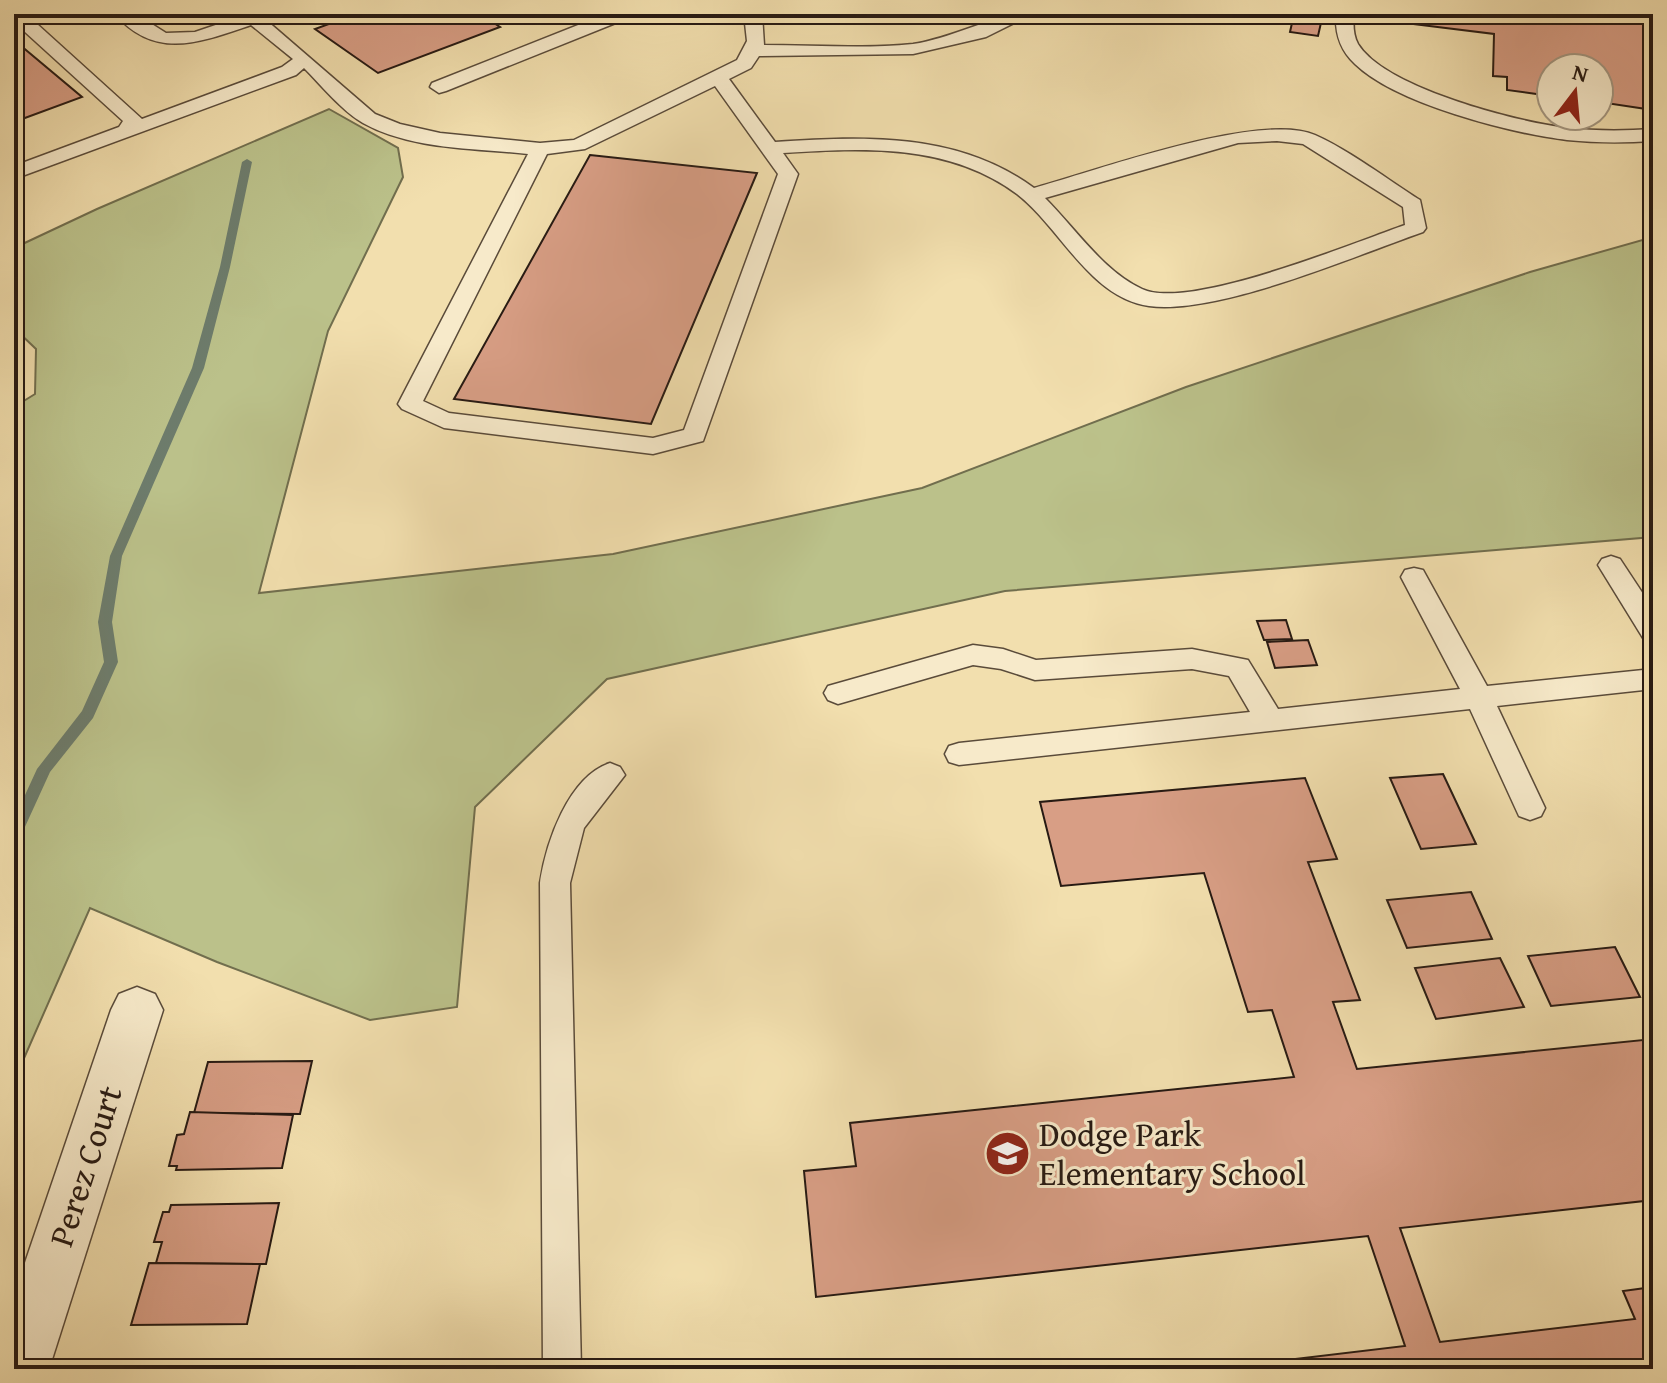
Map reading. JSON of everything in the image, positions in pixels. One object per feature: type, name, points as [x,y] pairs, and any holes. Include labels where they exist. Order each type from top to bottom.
[{"type":"street","name":"Perez Court","points":[[19,1369],[137,1010]]},
{"type":"lane","points":[[16,14],[133,120],[126,131]]},
{"type":"lane","points":[[124,14],[162,39],[197,37],[260,16],[368,118],[394,129],[440,139],[540,149],[586,142],[744,64],[756,51],[758,34],[753,14]]},
{"type":"lane","points":[[439,87],[622,14]]},
{"type":"lane","points":[[756,51],[913,49],[980,33],[1023,14]]},
{"type":"lane","points":[[1345,14],[1349,46],[1363,62],[1393,82],[1450,105],[1551,132],[1594,137],[1653,135]]},
{"type":"lane","points":[[14,173],[289,71],[304,59]]},
{"type":"lane","points":[[540,149],[410,404],[444,420],[653,446],[694,435],[788,174],[718,77]]},
{"type":"lane","points":[[770,148],[870,142],[929,149],[983,163],[1030,196],[1116,284],[1149,299],[1201,298],[1416,228],[1413,204],[1308,139],[1277,135],[1237,137],[1030,196]]},
{"type":"lane","points":[[1611,565],[1653,631]]},
{"type":"lane","points":[[1414,577],[1479,698],[1530,808]]},
{"type":"lane","points":[[838,693],[973,655],[1003,659],[1035,670],[1192,659],[1238,667],[1270,720]]},
{"type":"lane","points":[[959,754],[1653,679]]},
{"type":"lane","points":[[562,1369],[555,883],[560,845],[581,803],[610,775]]},
{"type":"green space","points":[[329,109],[398,148],[403,177],[328,331],[259,593],[613,554],[922,488],[1186,387],[1530,272],[1653,237],[1653,537],[1005,591],[607,679],[475,807],[457,1007],[370,1020],[217,962],[90,908],[14,1081],[14,407],[35,394],[36,349],[14,328],[14,248]]},
{"type":"building","points":[[356,14],[480,14],[500,27],[378,73],[315,29]]},
{"type":"building","points":[[1294,14],[1323,14],[1318,36],[1290,32]]},
{"type":"building","points":[[1373,14],[1653,14],[1653,110],[1615,104],[1615,52],[1535,52],[1535,94],[1507,90],[1507,77],[1493,76],[1494,34],[1372,19]]},
{"type":"building","points":[[14,40],[82,97],[14,122]]},
{"type":"building","points":[[590,155],[757,173],[651,424],[454,399]]},
{"type":"building","points":[[1286,620],[1292,639],[1264,640],[1257,621]]},
{"type":"building","points":[[1308,640],[1317,665],[1275,668],[1267,642]]},
{"type":"building","points":[[1443,774],[1476,844],[1421,849],[1390,778]]},
{"type":"building","points":[[1305,778],[1337,859],[1308,862],[1360,1000],[1333,1002],[1357,1069],[1653,1039],[1653,1200],[1400,1228],[1440,1342],[1635,1319],[1623,1291],[1653,1287],[1653,1369],[1211,1369],[1405,1346],[1368,1236],[816,1297],[804,1171],[856,1166],[850,1123],[1294,1077],[1272,1010],[1248,1012],[1204,873],[1061,886],[1040,802]]},
{"type":"building","points":[[1471,892],[1492,939],[1407,948],[1387,900]]},
{"type":"building","points":[[1615,947],[1640,997],[1551,1006],[1528,956]]},
{"type":"building","points":[[1500,958],[1524,1007],[1436,1019],[1415,968]]},
{"type":"building","points":[[312,1061],[300,1114],[194,1113],[208,1062]]},
{"type":"building","points":[[190,1112],[293,1115],[282,1168],[176,1170],[177,1166],[169,1166],[177,1135],[184,1134]]},
{"type":"building","points":[[279,1203],[266,1264],[156,1263],[162,1242],[154,1242],[163,1212],[169,1212],[171,1205]]},
{"type":"building","points":[[149,1263],[260,1264],[247,1324],[131,1325]]},
{"type":"building","points":[[126,1365],[243,1365],[242,1369],[125,1369]]},
{"type":"waterway","points":[[14,836],[44,769],[88,714],[111,662],[105,622],[116,556],[198,368],[225,267],[247,162]]},
{"type":"place","name":"Dodge Park Elementary School","points":[[1008,1154]]}]
